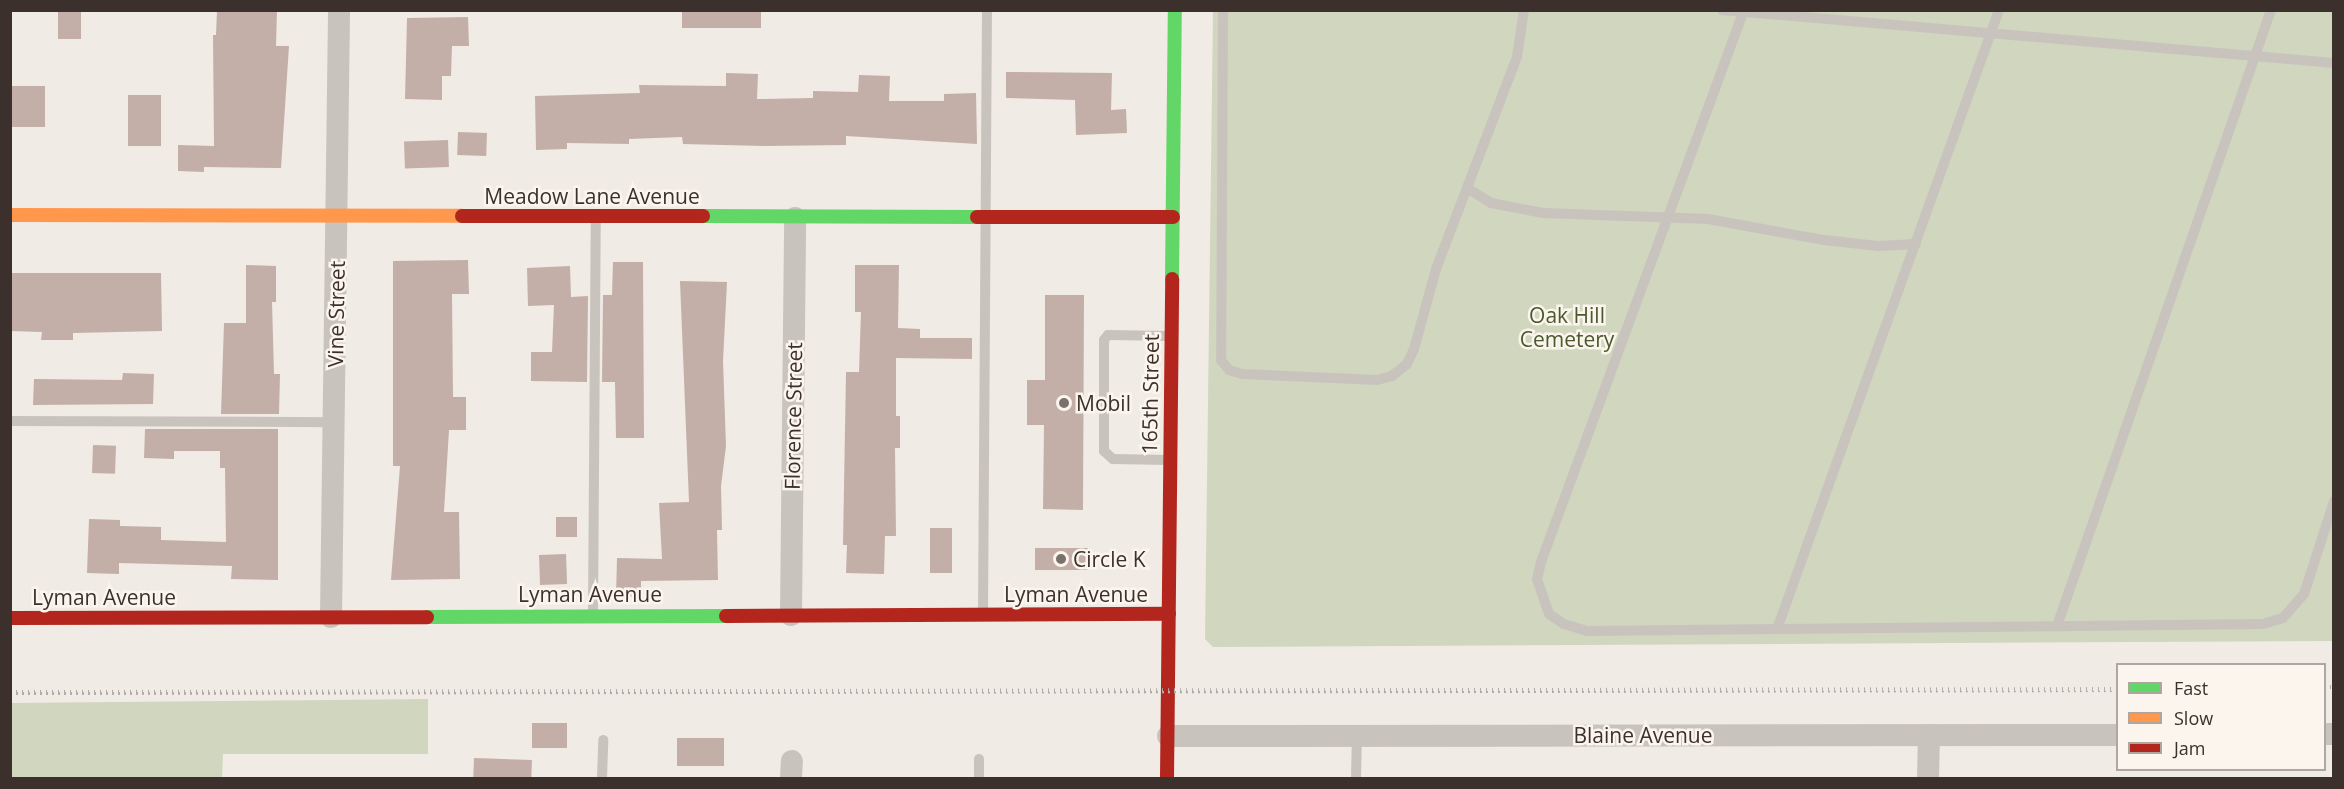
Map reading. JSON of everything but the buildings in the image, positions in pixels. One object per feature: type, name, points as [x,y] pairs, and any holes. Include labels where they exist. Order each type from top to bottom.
[{"type":"street","name":"Vine Street","points":[[331,617],[339,10]]},
{"type":"street","name":"165th Street","points":[[1167,778],[1175,10]]},
{"type":"street","name":"Meadow Lane Avenue","points":[[10,215],[988,219],[1173,217]]},
{"type":"street","name":"Florence Street","points":[[791,615],[795,218]]},
{"type":"street","name":"Lyman Avenue","points":[[10,618],[1169,614]]},
{"type":"street","points":[[1928,778],[1929,735]]},
{"type":"street","name":"Blaine Avenue","points":[[1168,736],[2116,735]]},
{"type":"lane","points":[[983,615],[988,219],[987,10]]},
{"type":"lane","points":[[1223,10],[1221,360],[1228,370],[1377,380],[1392,376],[1407,364],[1414,349],[1436,269],[1517,57],[1524,10]]},
{"type":"lane","points":[[1722,10],[2334,63]]},
{"type":"lane","points":[[1777,629],[1999,10]]},
{"type":"lane","points":[[2057,626],[2271,10]]},
{"type":"lane","points":[[1744,11],[1541,562],[1538,579],[1541,596],[1549,614],[1564,624],[1587,631],[2263,624],[2283,618],[2304,594],[2334,501]]},
{"type":"lane","points":[[1467,188],[1491,203],[1522,210],[1708,219],[1824,240],[1878,246],[1916,244]]},
{"type":"lane","points":[[593,615],[596,218]]},
{"type":"lane","points":[[1171,460],[1113,459],[1104,451],[1104,340],[1108,335],[1172,337]]},
{"type":"lane","points":[[10,421],[334,422]]},
{"type":"lane","points":[[1356,778],[1357,735]]},
{"type":"lane","points":[[602,778],[603,740]]},
{"type":"lane","points":[[979,759],[979,778]]},
{"type":"green space","name":"Oak Hill Cemetery","points":[[1213,11],[2333,11],[2333,641],[1213,647],[1205,639]]},
{"type":"green space","points":[[428,699],[428,754],[223,754],[222,778],[11,778],[11,703]]},
{"type":"railway","points":[[2326,687],[2334,687]]},
{"type":"railway","points":[[10,692],[2116,689]]},
{"type":"traffic: fast","points":[[1172,279],[1175,10]]},
{"type":"traffic: fast","points":[[703,216],[977,217]]},
{"type":"traffic: fast","points":[[427,617],[726,616]]},
{"type":"traffic: slow","points":[[10,215],[462,216]]},
{"type":"traffic: jam","points":[[462,216],[703,216]]},
{"type":"traffic: jam","points":[[977,217],[1173,217]]},
{"type":"traffic: jam","points":[[1167,778],[1172,279]]},
{"type":"traffic: jam","points":[[726,616],[1169,614]]},
{"type":"traffic: jam","points":[[10,618],[427,617]]},
{"type":"place","name":"Mobil","points":[[1064,403]]},
{"type":"place","name":"Circle K","points":[[1061,559]]}]
